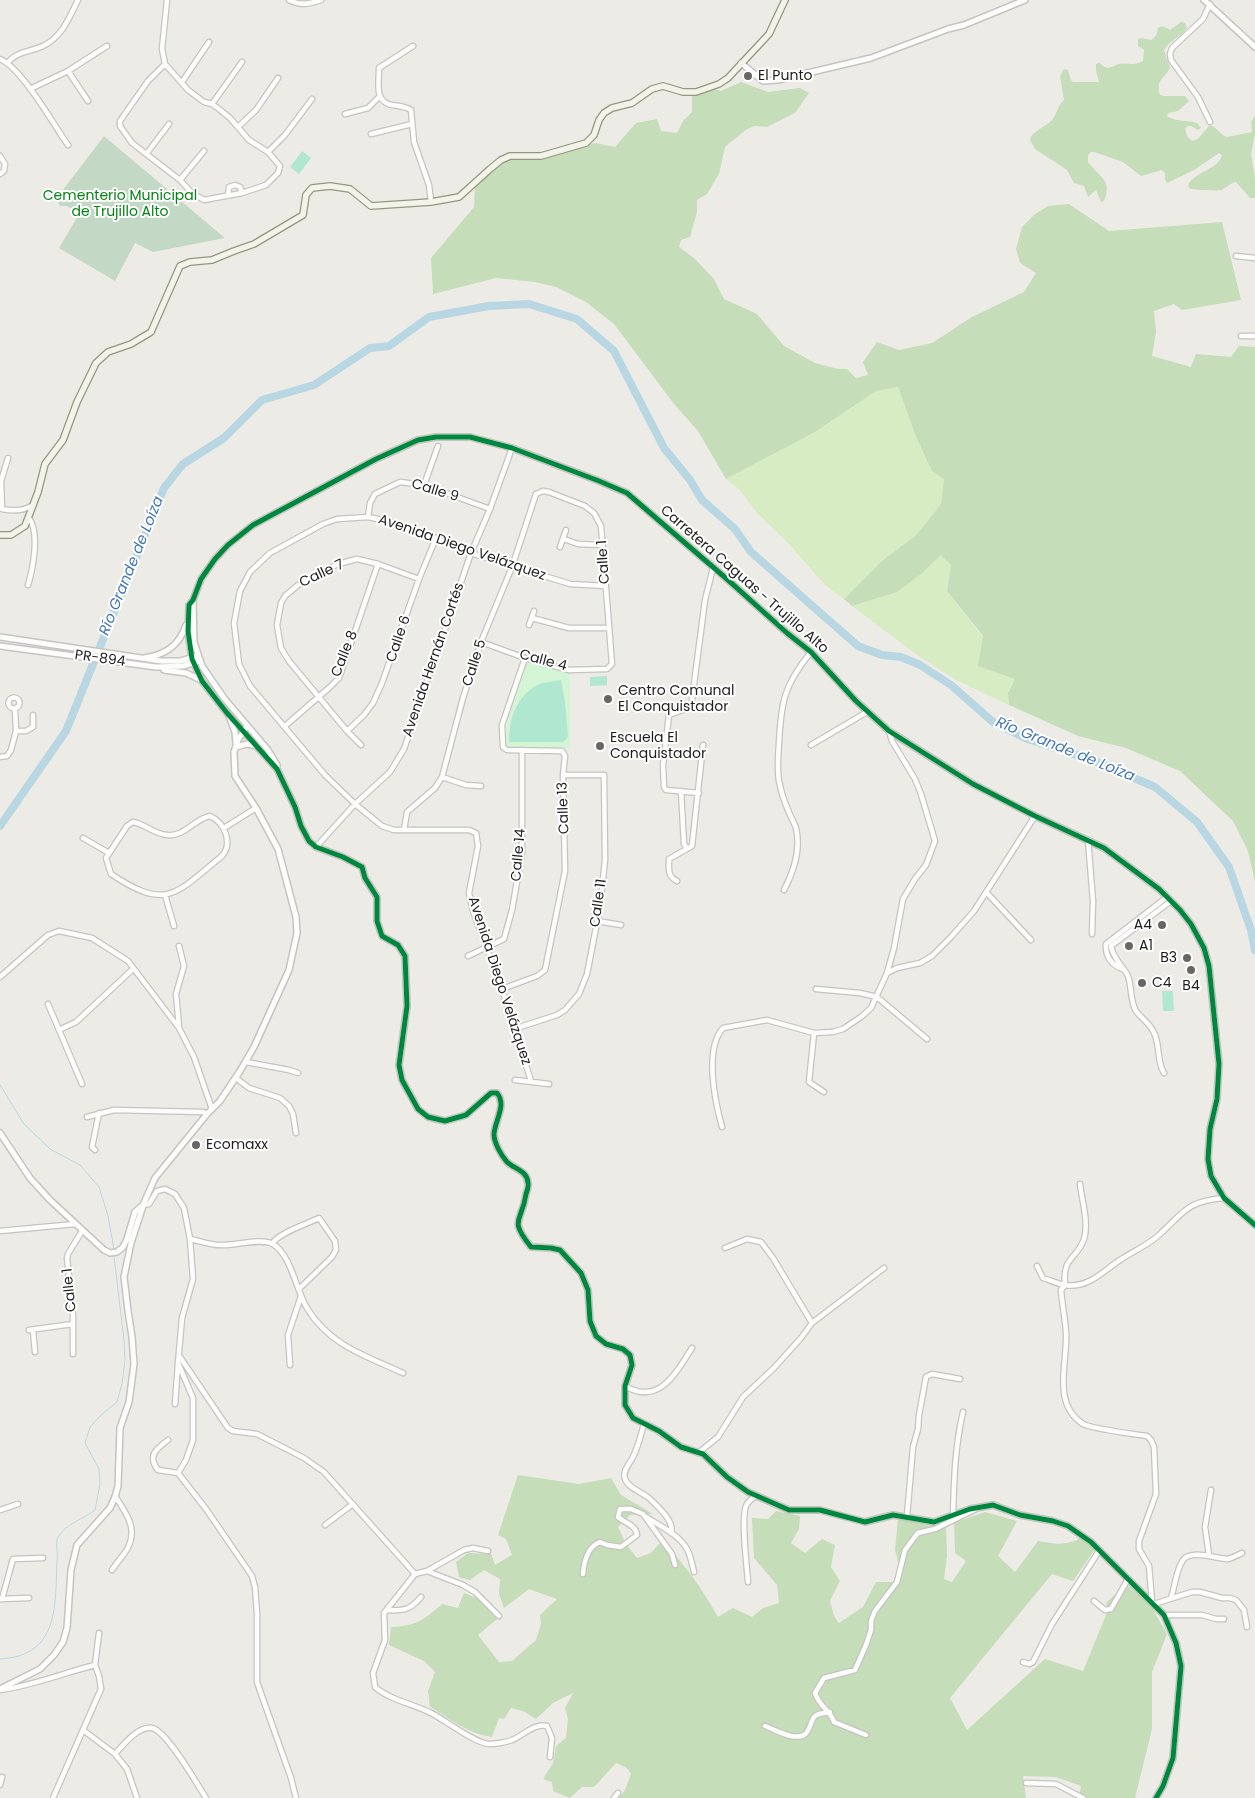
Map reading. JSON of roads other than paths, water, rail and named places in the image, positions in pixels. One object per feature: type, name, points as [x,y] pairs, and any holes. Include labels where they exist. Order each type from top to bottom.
[{"type":"main road","points":[[0,535],[15,534],[25,526],[34,505],[46,464],[63,440],[77,402],[96,363],[108,352],[131,344],[151,332],[180,266],[190,262],[212,260],[263,240],[303,215],[306,195],[312,188],[317,186],[350,189],[371,206],[431,202],[459,196],[501,160],[510,156],[541,156],[586,143],[594,135],[599,120],[604,113],[612,108],[632,103],[652,89],[663,86],[684,92],[696,92],[719,84],[728,78],[769,34],[785,0]]},
{"type":"street","points":[[8,62],[16,54],[42,47],[55,39],[66,26],[78,0]]},
{"type":"street","points":[[165,64],[148,81],[120,121],[120,126],[132,143],[180,180],[192,194],[204,200],[242,193],[266,185],[278,173],[280,166],[268,152],[249,140],[238,127],[212,104],[204,102],[188,90],[165,64],[162,50],[167,0]]},
{"type":"street","points":[[289,0],[296,4],[305,5],[321,0]]},
{"type":"street","points":[[741,63],[763,81],[778,80],[871,58],[948,29],[964,25],[1025,0]]},
{"type":"street","points":[[1204,0],[1255,47]]},
{"type":"street","points":[[1210,4],[1203,19],[1172,48],[1170,54],[1171,60],[1198,97],[1210,122]]},
{"type":"street","points":[[182,82],[209,42]]},
{"type":"street","points":[[30,89],[68,71],[107,46]]},
{"type":"street","points":[[413,46],[379,68],[380,96],[385,104],[407,107],[411,110],[414,142],[429,186],[431,202]]},
{"type":"street","points":[[0,59],[8,62],[30,89],[68,145]]},
{"type":"street","points":[[212,104],[242,62]]},
{"type":"street","points":[[68,71],[88,101]]},
{"type":"street","points":[[238,127],[256,110],[278,78]]},
{"type":"street","points":[[345,114],[368,108],[380,96]]},
{"type":"street","points":[[268,152],[285,135],[312,99]]},
{"type":"street","points":[[147,153],[169,124]]},
{"type":"street","points":[[371,134],[412,124]]},
{"type":"street","points":[[180,180],[204,151]]},
{"type":"street","points":[[0,156],[5,164],[4,171],[0,174]]},
{"type":"street","points":[[228,196],[229,187],[235,184],[240,187],[242,193]]},
{"type":"street","points":[[1236,256],[1255,258]]},
{"type":"street","points":[[1241,336],[1255,336]]},
{"type":"street","name":"Carretera Caguas - Trujillo Alto","points":[[277,769],[277,764],[268,750],[227,713],[202,681],[192,661],[188,643],[189,605],[193,600],[201,579],[215,558],[253,525],[376,459],[418,440],[436,437],[470,437],[512,448],[627,493],[811,652],[867,712],[889,731],[944,767],[1035,816],[1104,848],[1169,899],[1191,924],[1204,948],[1209,966],[1219,1064],[1217,1100],[1210,1129],[1208,1160],[1211,1176],[1224,1198],[1255,1225]]},
{"type":"street","points":[[424,485],[438,446]]},
{"type":"street","name":"Avenida Hernán Cortés","points":[[316,847],[356,804],[390,772],[404,750],[471,553],[490,509],[512,448]]},
{"type":"street","points":[[8,458],[1,481],[2,509],[11,511],[25,509],[34,505]]},
{"type":"street","name":"Calle 9","points":[[368,516],[370,503],[375,494],[400,482],[424,485],[490,509]]},
{"type":"street","name":"Calle 1","points":[[542,491],[585,506],[594,513],[601,526],[612,664],[607,668]]},
{"type":"street","name":"Calle 5","points":[[404,830],[407,812],[435,788],[442,777],[463,698],[481,642],[512,567],[536,494],[542,491]]},
{"type":"street","name":"Avenida Diego Velázquez","points":[[530,1081],[502,989],[473,911],[469,893],[478,846],[476,834],[469,830],[394,830],[382,826],[356,804],[325,775],[250,686],[239,664],[234,623],[240,591],[250,572],[270,553],[323,524],[338,519],[368,516],[392,522],[512,567],[570,584],[606,586]]},
{"type":"street","points":[[28,585],[35,549],[35,527],[29,518]]},
{"type":"street","points":[[560,547],[566,530]]},
{"type":"street","name":"Calle 6","points":[[347,731],[364,715],[382,683],[419,579],[436,538]]},
{"type":"street","points":[[564,540],[578,544],[603,545]]},
{"type":"street","name":"Calle 7","points":[[361,745],[347,731],[289,661],[282,648],[277,625],[280,603],[298,585],[338,564],[357,559],[378,564],[419,579]]},
{"type":"street","name":"Calle 8","points":[[285,726],[338,678],[378,564]]},
{"type":"street","points":[[699,793],[666,790],[664,787],[663,765],[669,715],[690,707],[705,600],[714,568]]},
{"type":"street","name":"Carretera Caguas - Trujillo Alto","points":[[193,600],[193,629],[199,659],[216,688],[245,728]]},
{"type":"street","points":[[529,625],[534,611]]},
{"type":"street","points":[[532,618],[569,628],[609,628]]},
{"type":"street","points":[[141,658],[161,654],[171,648],[182,634],[188,619]]},
{"type":"street","name":"PR-894","points":[[0,637],[161,662],[192,661]]},
{"type":"street","name":"Calle 4","points":[[481,642],[525,658],[569,670],[607,668]]},
{"type":"street","name":"PR-894","points":[[0,646],[156,668],[178,666],[199,659]]},
{"type":"street","points":[[784,890],[796,863],[798,842],[796,826],[788,812],[779,779],[780,713],[784,694],[799,666],[811,652]]},
{"type":"street","name":"Calle 13","points":[[502,989],[537,976],[545,970],[565,871],[563,775],[565,756],[562,751],[507,750],[503,747],[502,724],[525,658]]},
{"type":"street","points":[[156,668],[186,673],[202,681]]},
{"type":"street","points":[[0,757],[7,756],[11,750],[16,731],[15,709]]},
{"type":"street","points":[[811,744],[867,712]]},
{"type":"street","points":[[227,713],[234,732],[236,747]]},
{"type":"street","points":[[16,731],[26,731],[33,727],[32,715]]},
{"type":"street","points":[[245,728],[257,746],[277,769],[295,807],[300,826],[309,841],[316,847],[343,857],[362,867],[365,878],[377,897],[377,921],[382,936],[398,945],[405,956],[407,1006],[399,1065],[402,1080],[418,1109],[428,1117],[445,1121],[466,1115],[491,1093],[497,1093],[500,1096],[502,1102],[494,1135],[496,1144],[507,1162],[522,1171],[528,1182],[526,1198],[517,1220],[521,1234],[531,1247],[560,1250],[581,1273],[588,1290],[590,1321],[596,1336],[606,1344],[623,1348],[630,1355],[632,1365],[625,1386],[624,1405],[633,1418],[659,1431],[681,1447],[703,1454],[727,1477],[748,1492],[789,1510],[820,1510],[865,1522],[893,1516],[907,1516],[934,1522],[970,1509],[993,1505],[1020,1515],[1053,1521],[1068,1526],[1091,1542],[1164,1615],[1176,1643],[1181,1666],[1173,1758],[1163,1786],[1156,1798]]},
{"type":"street","points":[[0,1690],[40,1668],[54,1655],[62,1642],[67,1628],[71,1570],[77,1545],[110,1508],[118,1486],[120,1428],[129,1402],[134,1364],[124,1277],[131,1243],[143,1205],[155,1178],[212,1109],[246,1062],[289,970],[297,933],[296,917],[278,849],[256,808],[235,776],[234,759],[236,747],[245,728]]},
{"type":"street","points":[[722,1127],[712,1082],[715,1042],[723,1028],[767,1020],[814,1032],[833,1032],[843,1029],[862,1017],[871,1008],[877,997],[894,948],[903,899],[914,878],[926,865],[935,841],[915,779],[892,741],[889,731]]},
{"type":"street","points":[[236,747],[247,744],[257,746]]},
{"type":"street","points":[[677,881],[669,874],[669,859],[692,846],[703,745]]},
{"type":"street","name":"Calle 14","points":[[468,956],[504,939],[514,900],[522,852],[522,750]]},
{"type":"street","name":"Calle 11","points":[[514,1029],[557,1015],[565,1010],[579,994],[587,974],[597,921],[605,860],[604,776],[563,775]]},
{"type":"street","points":[[442,777],[466,785],[481,786]]},
{"type":"street","points":[[681,791],[684,844],[687,849]]},
{"type":"street","points":[[224,828],[256,808]]},
{"type":"street","points":[[210,816],[216,818],[224,828],[228,844],[227,851],[185,887],[165,895],[152,895],[111,874],[106,858],[127,826],[133,822],[140,823],[159,834],[167,835],[186,831],[210,816]]},
{"type":"street","points":[[886,973],[920,963],[932,956],[974,911],[1035,816]]},
{"type":"street","points":[[83,838],[109,853]]},
{"type":"street","points":[[1088,840],[1093,901],[1092,934]]},
{"type":"street","points":[[986,892],[1031,940]]},
{"type":"street","points":[[165,895],[174,926]]},
{"type":"street","points":[[1164,1073],[1160,1067],[1155,1035],[1148,1022],[1136,1011],[1128,977],[1123,969],[1115,966],[1109,958],[1106,944],[1169,899]]},
{"type":"street","points":[[597,921],[621,925]]},
{"type":"street","points":[[0,977],[48,935],[59,931],[92,938],[128,961],[179,1028],[194,1056],[212,1109]]},
{"type":"street","points":[[179,946],[184,966],[176,994],[179,1028]]},
{"type":"street","points":[[59,1030],[76,1022],[133,969]]},
{"type":"street","points":[[816,989],[877,997],[927,1040]]},
{"type":"street","points":[[48,1004],[82,1084]]},
{"type":"street","points":[[814,1032],[809,1082],[824,1092]]},
{"type":"street","points":[[246,1062],[298,1072]]},
{"type":"street","points":[[236,1078],[249,1088],[280,1098],[289,1106],[293,1114],[296,1133]]},
{"type":"street","points":[[516,1080],[549,1084]]},
{"type":"street","points":[[87,1116],[114,1110],[203,1112],[207,1114]]},
{"type":"street","points":[[95,1150],[92,1148],[99,1113]]},
{"type":"street","points":[[0,1133],[30,1178],[74,1224],[110,1253],[117,1252],[123,1247],[135,1212],[143,1205],[149,1204],[157,1191],[164,1189],[175,1194],[184,1208],[190,1239],[193,1279],[182,1318],[175,1404]]},
{"type":"street","points":[[1080,1184],[1085,1232],[1079,1248],[1067,1263],[1064,1278],[1065,1286],[1061,1290],[1066,1332],[1062,1385],[1064,1398],[1070,1413],[1085,1425],[1146,1436],[1152,1440],[1156,1494],[1139,1541],[1139,1549],[1149,1566],[1153,1602]]},
{"type":"street","points":[[1037,1266],[1043,1278],[1065,1286],[1079,1285],[1093,1280],[1120,1260],[1158,1237],[1188,1207],[1205,1201],[1224,1198]]},
{"type":"street","points":[[272,1244],[281,1235],[319,1218],[335,1241],[336,1250],[332,1257],[299,1289]]},
{"type":"street","points":[[0,1231],[74,1224]]},
{"type":"street","name":"Calle 1","points":[[73,1354],[73,1324],[67,1258],[82,1231]]},
{"type":"street","points":[[190,1239],[218,1245],[260,1242],[272,1244],[295,1276],[306,1307],[317,1323],[342,1346],[403,1373]]},
{"type":"street","points":[[726,1248],[747,1239],[761,1242],[774,1258],[812,1323]]},
{"type":"street","points":[[698,1452],[718,1437],[742,1397],[774,1368],[812,1323],[884,1268]]},
{"type":"street","points":[[290,1365],[288,1335],[301,1296]]},
{"type":"street","points":[[35,1352],[31,1330],[73,1324]]},
{"type":"street","points":[[625,1386],[640,1393],[652,1391],[664,1385],[674,1376],[692,1348]]},
{"type":"street","points":[[180,1357],[228,1428],[233,1431],[257,1434],[304,1458],[324,1472],[415,1574]]},
{"type":"street","points":[[178,1363],[190,1388],[194,1413],[192,1440],[186,1460],[178,1473]]},
{"type":"street","points":[[907,1516],[913,1447],[918,1429],[918,1415],[926,1377],[932,1374],[960,1379]]},
{"type":"street","points":[[953,1515],[958,1434],[963,1412]]},
{"type":"street","points":[[644,1424],[634,1455],[624,1472],[624,1479],[629,1485],[648,1498],[670,1522],[671,1533]]},
{"type":"street","points":[[168,1440],[157,1448],[152,1463],[158,1470],[178,1473],[252,1576],[257,1614],[257,1682],[291,1778],[296,1798]]},
{"type":"street","points":[[1209,1555],[1205,1527],[1211,1490]]},
{"type":"street","points":[[112,1570],[124,1554],[132,1532],[130,1520],[115,1496]]},
{"type":"street","points":[[748,1582],[742,1522],[747,1504],[756,1496]]},
{"type":"street","points":[[0,1510],[18,1504]]},
{"type":"street","points":[[325,1525],[353,1504]]},
{"type":"street","points":[[866,1735],[834,1722],[830,1712],[820,1704],[815,1693],[824,1678],[855,1670],[871,1630],[871,1622],[875,1611],[897,1582],[905,1550],[918,1533],[935,1529],[982,1507]]},
{"type":"street","points":[[583,1574],[586,1557],[594,1544],[600,1542],[607,1546],[621,1546],[638,1535],[633,1526],[618,1517],[620,1508],[631,1509],[643,1514],[671,1533],[688,1550],[694,1572]]},
{"type":"street","points":[[643,1514],[672,1554],[675,1565]]},
{"type":"street","points":[[488,1551],[473,1548],[464,1550],[427,1571],[415,1574],[384,1613],[386,1640],[373,1673],[375,1687],[382,1693],[432,1713],[468,1735],[488,1744],[510,1741],[535,1727],[547,1726],[552,1738],[550,1757]]},
{"type":"street","points":[[1022,1662],[1029,1664],[1033,1662],[1052,1624],[1099,1551]]},
{"type":"street","points":[[1172,1598],[1184,1558],[1188,1556],[1209,1555],[1229,1559],[1242,1553]]},
{"type":"street","points":[[29,1598],[1,1599],[13,1559],[43,1558]]},
{"type":"street","points":[[427,1571],[463,1585],[474,1592],[499,1616]]},
{"type":"street","points":[[1094,1601],[1105,1610],[1112,1609],[1128,1579]]},
{"type":"street","points":[[1153,1602],[1200,1592],[1222,1598],[1230,1598],[1236,1600],[1244,1610],[1246,1625]]},
{"type":"street","points":[[387,1610],[402,1611],[412,1607],[421,1597]]},
{"type":"street","points":[[1164,1615],[1202,1615],[1224,1619]]},
{"type":"street","points":[[53,1798],[101,1689],[95,1665],[99,1633]]},
{"type":"street","points":[[0,1690],[20,1688],[66,1672],[95,1665]]},
{"type":"street","points":[[765,1726],[792,1736],[804,1735],[810,1729],[817,1714],[830,1712]]},
{"type":"street","points":[[115,1754],[128,1740],[142,1730],[152,1728],[164,1735],[206,1798]]},
{"type":"street","points":[[83,1730],[115,1754],[127,1769],[137,1798]]},
{"type":"street","points":[[0,1785],[2,1777]]},
{"type":"street","points":[[1026,1783],[1056,1784],[1083,1798]]},
{"type":"street","points":[[614,1798],[618,1792]]},
{"type":"waterway","name":"Río Grande de Loíza","points":[[0,826],[66,731],[164,488],[183,464],[224,438],[262,400],[314,385],[370,348],[389,346],[429,317],[489,306],[529,304],[577,319],[614,351],[664,448],[690,480],[702,500],[735,529],[751,552],[858,646],[882,655],[901,657],[920,665],[951,685],[993,722],[1025,738],[1092,760],[1155,787],[1197,822],[1229,867],[1251,930],[1255,950]]},
{"type":"waterway","points":[[0,1085],[24,1124],[50,1149],[80,1165],[99,1187],[108,1216],[114,1249]]},
{"type":"waterway","points":[[0,1659],[20,1656],[34,1649],[44,1638],[54,1610],[58,1537],[70,1525],[95,1510],[100,1484],[99,1469],[85,1443],[90,1427],[117,1402],[122,1384],[125,1360],[114,1256]]},
{"type":"place","name":"El Punto","points":[[748,76]]},
{"type":"place","name":"Centro Comunal El Conquistador","points":[[608,699]]},
{"type":"place","name":"Escuela El Conquistador","points":[[600,746]]},
{"type":"place","name":"A4","points":[[1162,925]]},
{"type":"place","name":"A1","points":[[1129,946]]},
{"type":"place","name":"B3","points":[[1187,958]]},
{"type":"place","name":"B4","points":[[1191,970]]},
{"type":"place","name":"C4","points":[[1142,983]]},
{"type":"place","name":"Ecomaxx","points":[[196,1145]]},
{"type":"park label","name":"Cementerio Municipal de Trujillo Alto","points":[[120,204]]}]
